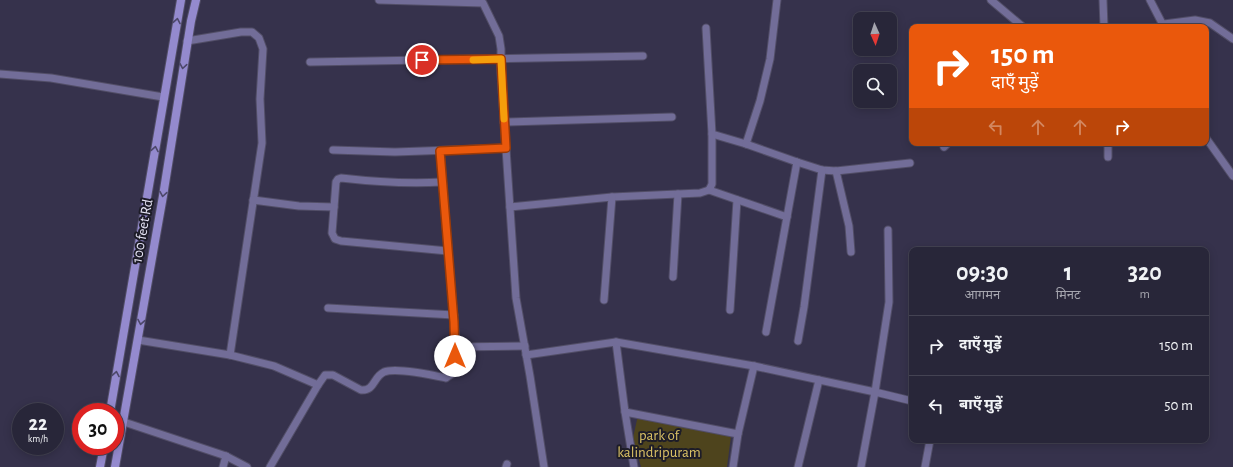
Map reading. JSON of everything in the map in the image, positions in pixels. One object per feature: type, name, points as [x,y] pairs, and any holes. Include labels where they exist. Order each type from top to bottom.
[{"type":"main road","points":[[112,403],[163,97],[181,0]]},
{"type":"main road","name":"100 feet Rd","points":[[123,403],[138,340],[163,196],[187,41],[196,0]]},
{"type":"main road","points":[[100,467],[102,455]]},
{"type":"main road","name":"100 feet Rd","points":[[115,467],[116,455]]},
{"type":"street","points":[[380,0],[486,1],[499,36],[516,298],[544,467]]},
{"type":"street","points":[[746,144],[760,101],[770,59],[777,0]]},
{"type":"street","points":[[991,0],[1019,24]]},
{"type":"street","points":[[1103,0],[1104,24]]},
{"type":"street","points":[[1150,0],[1163,24]]},
{"type":"street","points":[[1175,24],[1196,20],[1210,23],[1233,39]]},
{"type":"street","points":[[706,28],[712,134],[712,184],[709,190]]},
{"type":"street","points":[[187,41],[241,32],[252,32],[259,38],[263,49],[260,99],[262,143],[230,355]]},
{"type":"street","points":[[310,62],[643,56]]},
{"type":"street","points":[[0,74],[51,78],[163,97]]},
{"type":"street","points":[[504,122],[672,117]]},
{"type":"street","points":[[712,134],[822,170],[910,163]]},
{"type":"street","points":[[1209,142],[1233,176]]},
{"type":"street","points":[[1108,146],[1108,157]]},
{"type":"street","points":[[333,150],[395,152],[506,148]]},
{"type":"street","points":[[270,467],[325,375],[333,375],[361,390],[365,390],[370,388],[378,376],[384,372],[400,371],[446,378],[452,373],[455,347],[454,316],[440,151]]},
{"type":"street","points":[[766,332],[797,162]]},
{"type":"street","points":[[798,341],[804,307],[822,170]]},
{"type":"street","points":[[836,170],[849,226],[851,252]]},
{"type":"street","points":[[442,182],[414,184],[338,179],[336,182],[332,233],[335,239],[448,251]]},
{"type":"street","points":[[510,206],[612,197],[700,193],[709,190],[787,217]]},
{"type":"street","points":[[673,277],[678,194]]},
{"type":"street","points":[[604,300],[612,197]]},
{"type":"street","points":[[253,200],[299,206],[334,207]]},
{"type":"street","points":[[730,310],[737,200]]},
{"type":"street","points":[[862,467],[889,302],[888,230]]},
{"type":"street","points":[[328,308],[454,316]]},
{"type":"street","points":[[138,340],[230,355],[274,366],[318,385]]},
{"type":"street","points":[[526,355],[616,342],[754,366],[909,400]]},
{"type":"street","points":[[616,342],[634,467]]},
{"type":"street","points":[[455,347],[525,346]]},
{"type":"street","points":[[732,467],[754,366]]},
{"type":"street","points":[[798,467],[819,380]]},
{"type":"street","points":[[625,412],[738,434]]},
{"type":"street","points":[[124,422],[226,456],[247,467]]},
{"type":"street","points":[[925,467],[929,443]]},
{"type":"street","points":[[224,467],[226,456]]},
{"type":"green space","name":"park of kalindripuram","points":[[638,415],[731,436],[727,467],[641,467],[633,438]]},
{"type":"slow traffic","points":[[473,60],[501,59],[504,119]]},
{"type":"route","points":[[422,60],[501,59],[506,148],[440,151],[452,291],[455,356]]}]
